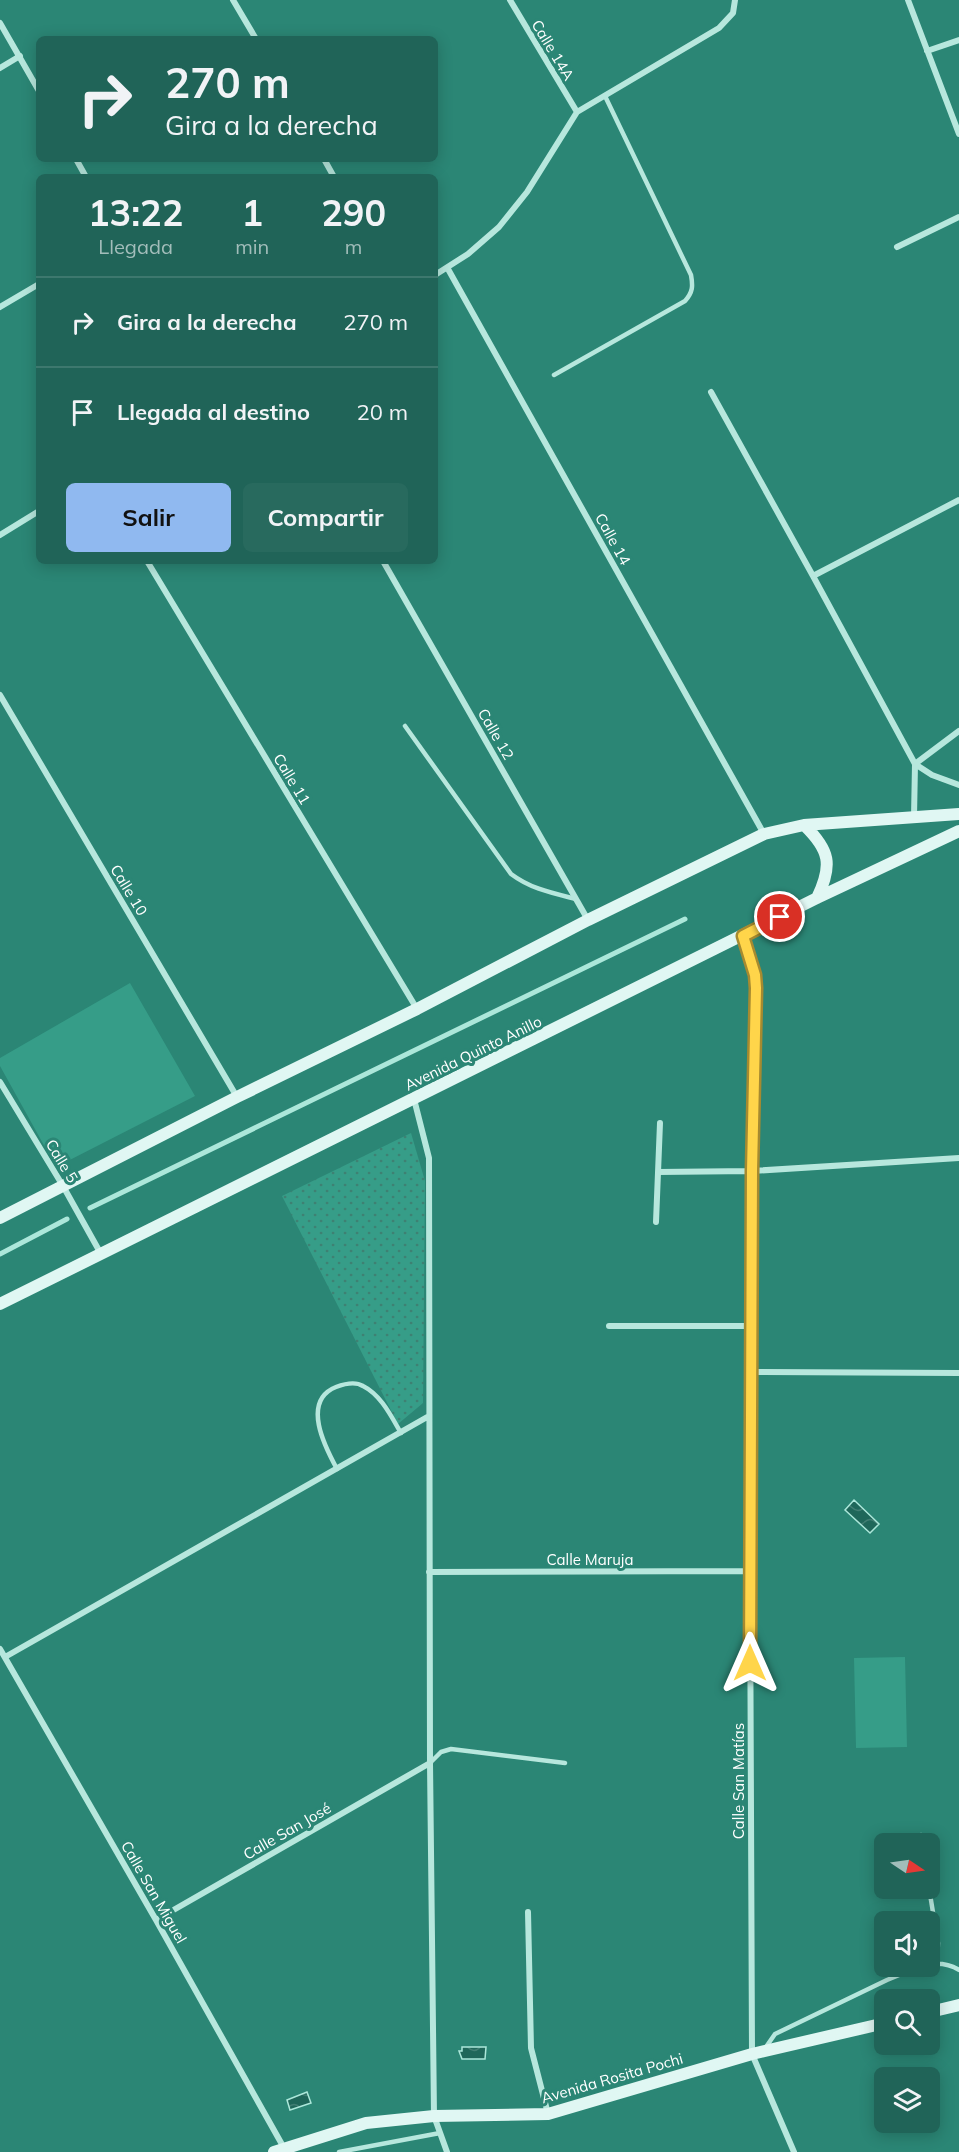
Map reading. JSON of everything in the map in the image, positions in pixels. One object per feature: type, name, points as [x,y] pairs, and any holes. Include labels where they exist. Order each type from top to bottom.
[{"type":"main road","points":[[0,1218],[237,1096],[417,1009],[588,920],[764,834],[804,825],[959,814]]},
{"type":"main road","points":[[804,825],[819,839],[827,859],[826,879],[817,898]]},
{"type":"main road","name":"Avenida Quinto Anillo","points":[[0,1304],[817,898],[959,831]]},
{"type":"main road","points":[[940,2010],[959,2005]]},
{"type":"main road","name":"Avenida Rosita Pochi","points":[[279,2150],[366,2122],[434,2116],[548,2114],[757,2053],[874,2026]]},
{"type":"street","points":[[234,0],[254,36]]},
{"type":"street","name":"Calle 14A","points":[[510,0],[577,112]]},
{"type":"street","points":[[438,273],[499,227],[527,192],[577,112],[719,28],[733,13],[735,0]]},
{"type":"street","points":[[908,0],[959,134]]},
{"type":"street","points":[[0,23],[36,85]]},
{"type":"street","points":[[927,51],[959,40]]},
{"type":"street","points":[[0,68],[20,56]]},
{"type":"street","points":[[897,247],[959,217]]},
{"type":"street","name":"Calle 14","points":[[448,268],[764,834]]},
{"type":"street","points":[[0,307],[36,286]]},
{"type":"street","points":[[711,392],[915,764],[932,775],[959,785]]},
{"type":"street","points":[[813,576],[959,500]]},
{"type":"street","points":[[0,535],[36,513]]},
{"type":"street","name":"Calle 11","points":[[149,564],[417,1009]]},
{"type":"street","name":"Calle 12","points":[[385,564],[588,920]]},
{"type":"street","name":"Calle 10","points":[[0,695],[237,1096]]},
{"type":"street","points":[[915,764],[959,731]]},
{"type":"street","points":[[914,817],[915,764]]},
{"type":"street","name":"Calle San Matías","points":[[743,936],[755,975],[756,988],[752,1171],[750,1571],[757,2053],[794,2152]]},
{"type":"street","name":"Calle 5","points":[[0,1082],[63,1186],[100,1254]]},
{"type":"street","points":[[414,1099],[429,1158],[429,1572],[434,2116],[447,2152]]},
{"type":"street","points":[[656,1222],[660,1123]]},
{"type":"street","points":[[658,1172],[752,1171],[959,1158]]},
{"type":"street","points":[[609,1326],[751,1326]]},
{"type":"street","points":[[751,1372],[959,1374]]},
{"type":"street","points":[[5,1658],[429,1416]]},
{"type":"street","name":"Calle Maruja","points":[[429,1572],[750,1571]]},
{"type":"street","name":"Calle San Miguel","points":[[0,1649],[156,1920],[279,2150]]},
{"type":"street","name":"Calle San José","points":[[156,1920],[430,1763]]},
{"type":"street","points":[[528,1912],[531,2048],[548,2114]]},
{"type":"lane","points":[[554,375],[685,301],[691,294],[693,285],[691,275],[605,96]]},
{"type":"lane","points":[[405,726],[512,874],[523,883],[544,891],[576,898]]},
{"type":"lane","points":[[337,1469],[324,1445],[317,1421],[320,1402],[329,1390],[346,1383],[362,1385],[378,1398],[401,1432]]},
{"type":"lane","points":[[430,1763],[441,1752],[451,1749],[565,1763]]},
{"type":"lane","points":[[940,1964],[953,1966],[959,1970]]},
{"type":"lane","points":[[757,2053],[776,2034],[894,1977]]},
{"type":"lane","points":[[339,2152],[440,2133]]},
{"type":"green space","points":[[130,983],[195,1096],[56,1167],[0,1066],[0,1058]]},
{"type":"green space","points":[[411,1133],[425,1181],[423,1403],[398,1424],[282,1196]]},
{"type":"green space","points":[[905,1657],[907,1747],[856,1748],[854,1658]]},
{"type":"water","points":[[854,1500],[879,1524],[870,1533],[845,1510]]},
{"type":"water","points":[[462,2047],[486,2047],[485,2059],[462,2059],[459,2051],[462,2051]]},
{"type":"water","points":[[307,2092],[311,2103],[290,2110],[287,2100]]},
{"type":"waterway","points":[[90,1208],[685,919]]},
{"type":"waterway","points":[[0,1254],[67,1219]]},
{"type":"route","points":[[750,1663],[752,1171],[756,988],[755,975],[743,936],[780,917]]}]
